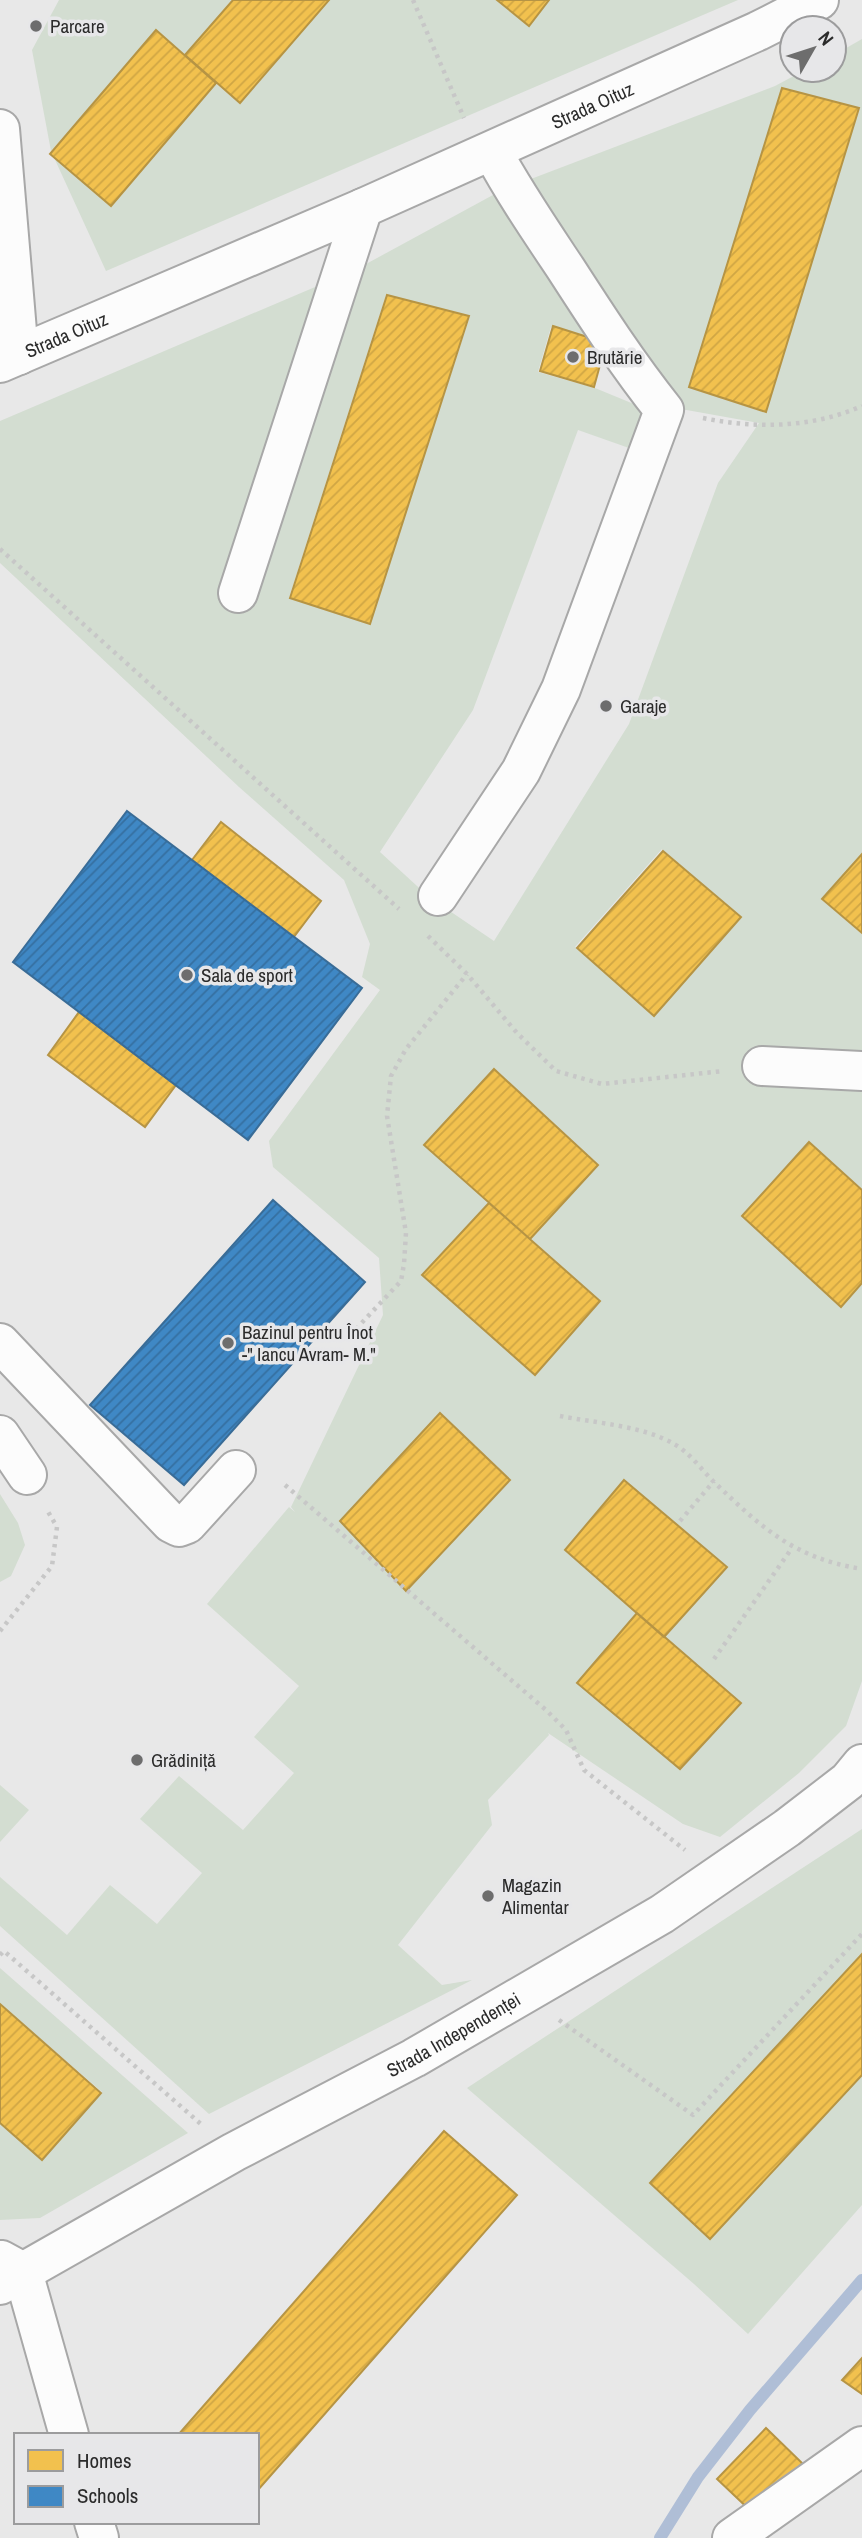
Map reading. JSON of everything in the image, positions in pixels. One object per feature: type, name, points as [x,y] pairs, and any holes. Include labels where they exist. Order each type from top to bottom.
[{"type":"street","name":"Strada Oituz","points":[[10,359],[492,151],[758,31],[818,0]]},
{"type":"street","points":[[0,130],[10,359]]},
{"type":"street","points":[[438,896],[521,771],[561,689],[664,410],[637,377],[507,179],[492,151]]},
{"type":"street","points":[[237,593],[363,208]]},
{"type":"street","points":[[762,1066],[862,1071]]},
{"type":"street","points":[[0,1343],[171,1523],[179,1527],[187,1524],[236,1470]]},
{"type":"street","points":[[0,1435],[27,1475]]},
{"type":"street","name":"Strada Independenței","points":[[68,2433],[8,2272],[414,2058],[662,1914],[787,1828],[848,1781],[862,1764]]},
{"type":"street","points":[[732,2538],[862,2446]]},
{"type":"path","points":[[413,0],[466,123]]},
{"type":"path","points":[[664,410],[721,421],[778,425],[816,422],[862,406]]},
{"type":"path","points":[[0,549],[402,912]]},
{"type":"path","points":[[421,930],[467,974],[517,1033],[556,1071],[602,1084],[762,1066]]},
{"type":"path","points":[[356,1329],[401,1281],[404,1264],[406,1233],[387,1116],[391,1076],[406,1049],[467,974]]},
{"type":"path","points":[[561,1416],[657,1435],[678,1446],[772,1535],[792,1548],[842,1566],[862,1569]]},
{"type":"path","points":[[0,1631],[52,1566],[57,1527],[27,1475]]},
{"type":"path","points":[[680,1521],[714,1481]]},
{"type":"path","points":[[285,1485],[546,1710],[566,1730],[584,1770],[719,1876]]},
{"type":"path","points":[[714,1659],[792,1548]]},
{"type":"path","points":[[527,1993],[559,2020],[693,2115],[862,1934]]},
{"type":"path","points":[[1,1951],[234,2152]]},
{"type":"shaded area","points":[[59,0],[233,0],[186,56],[155,31],[51,151],[32,50]]},
{"type":"shaded area","points":[[329,0],[496,0],[528,25],[548,0],[738,0],[106,271],[51,151],[111,207],[215,83],[240,104]]},
{"type":"shaded area","points":[[862,39],[862,854],[822,900],[862,934],[862,1681],[846,1726],[799,1773],[720,1837],[683,1824],[548,1733],[488,1800],[492,1825],[398,1945],[442,1985],[472,1980],[209,2114],[0,1926],[0,1877],[67,1935],[110,1885],[157,1924],[202,1873],[140,1819],[179,1776],[243,1830],[294,1773],[254,1737],[299,1686],[207,1604],[289,1507],[295,1512],[291,1507],[383,1315],[379,1258],[273,1167],[269,1141],[380,990],[362,977],[370,944],[344,880],[239,787],[0,563],[0,421],[355,270],[504,189],[604,342],[551,327],[538,372],[595,388],[646,409],[629,448],[578,430],[473,710],[380,852],[429,897],[494,941],[629,724],[718,483],[759,423],[681,409],[523,182],[775,86],[848,84],[848,47]],"holes":[[[782,88],[859,109],[766,413],[689,387]],[[386,295],[470,316],[369,624],[289,598]],[[662,849],[741,917],[655,1015],[575,947]],[[441,1413],[511,1480],[406,1591],[341,1521]]]},
{"type":"shaded area","points":[[0,1494],[18,1523],[25,1545],[11,1576],[0,1582]]},
{"type":"shaded area","points":[[0,1785],[29,1810],[0,1842]]},
{"type":"shaded area","points":[[862,1829],[862,2205],[748,2334],[467,2088]]},
{"type":"shaded area","points":[[0,1968],[188,2133],[40,2218],[0,2220],[0,2123],[42,2160],[102,2092],[0,2004]]},
{"type":"building: Homes","points":[[233,0],[329,0],[240,103],[185,55]]},
{"type":"building: Homes","points":[[497,0],[549,0],[529,26]]},
{"type":"building: Homes","points":[[156,30],[216,83],[111,206],[50,154]]},
{"type":"building: Homes","points":[[782,88],[859,108],[766,412],[689,387]]},
{"type":"building: Homes","points":[[387,295],[469,316],[370,624],[290,598]]},
{"type":"building: Homes","name":"Brutărie","points":[[553,326],[606,343],[594,387],[540,371]]},
{"type":"building: Homes","points":[[221,822],[321,901],[293,938],[192,860]]},
{"type":"building: Homes","points":[[663,851],[741,917],[654,1016],[577,948]]},
{"type":"building: Homes","points":[[862,854],[862,933],[822,899]]},
{"type":"building: Homes","points":[[79,1012],[176,1085],[145,1127],[48,1055]]},
{"type":"building: Homes","points":[[494,1069],[598,1165],[530,1239],[424,1145]]},
{"type":"building: Homes","points":[[809,1142],[862,1190],[862,1283],[841,1307],[742,1216]]},
{"type":"building: Homes","points":[[489,1203],[600,1301],[535,1375],[422,1275]]},
{"type":"building: Homes","points":[[440,1413],[510,1480],[406,1591],[340,1521]]},
{"type":"building: Homes","points":[[624,1480],[727,1567],[664,1637],[565,1550]]},
{"type":"building: Homes","points":[[637,1613],[741,1703],[680,1769],[577,1683]]},
{"type":"building: Homes","points":[[862,1954],[862,2075],[710,2239],[650,2183]]},
{"type":"building: Homes","points":[[0,2004],[101,2093],[42,2160],[0,2123]]},
{"type":"building: Homes","points":[[444,2131],[517,2195],[259,2489],[259,2433],[180,2433]]},
{"type":"building: Homes","points":[[862,2358],[862,2394],[842,2380]]},
{"type":"building: Homes","points":[[766,2428],[803,2464],[754,2514],[717,2479]]},
{"type":"building: Schools","name":"Sala de sport","points":[[127,811],[362,988],[248,1140],[13,962]]},
{"type":"building: Schools","name":"Bazinul pentru Înot -\" Iancu Avram- M.\"","points":[[273,1200],[365,1282],[184,1485],[90,1405]]},
{"type":"waterway","points":[[660,2538],[698,2477],[750,2410],[862,2280]]},
{"type":"place","name":"Parcare","points":[[36,26]]},
{"type":"place","name":"Brutărie","points":[[573,357]]},
{"type":"place","name":"Garaje","points":[[606,706]]},
{"type":"place","name":"Sala de sport","points":[[187,975]]},
{"type":"place","name":"Bazinul pentru Înot -\" Iancu Avram- M.\"","points":[[228,1343]]},
{"type":"place","name":"Grădiniță","points":[[137,1760]]},
{"type":"place","name":"Magazin Alimentar","points":[[488,1896]]}]
